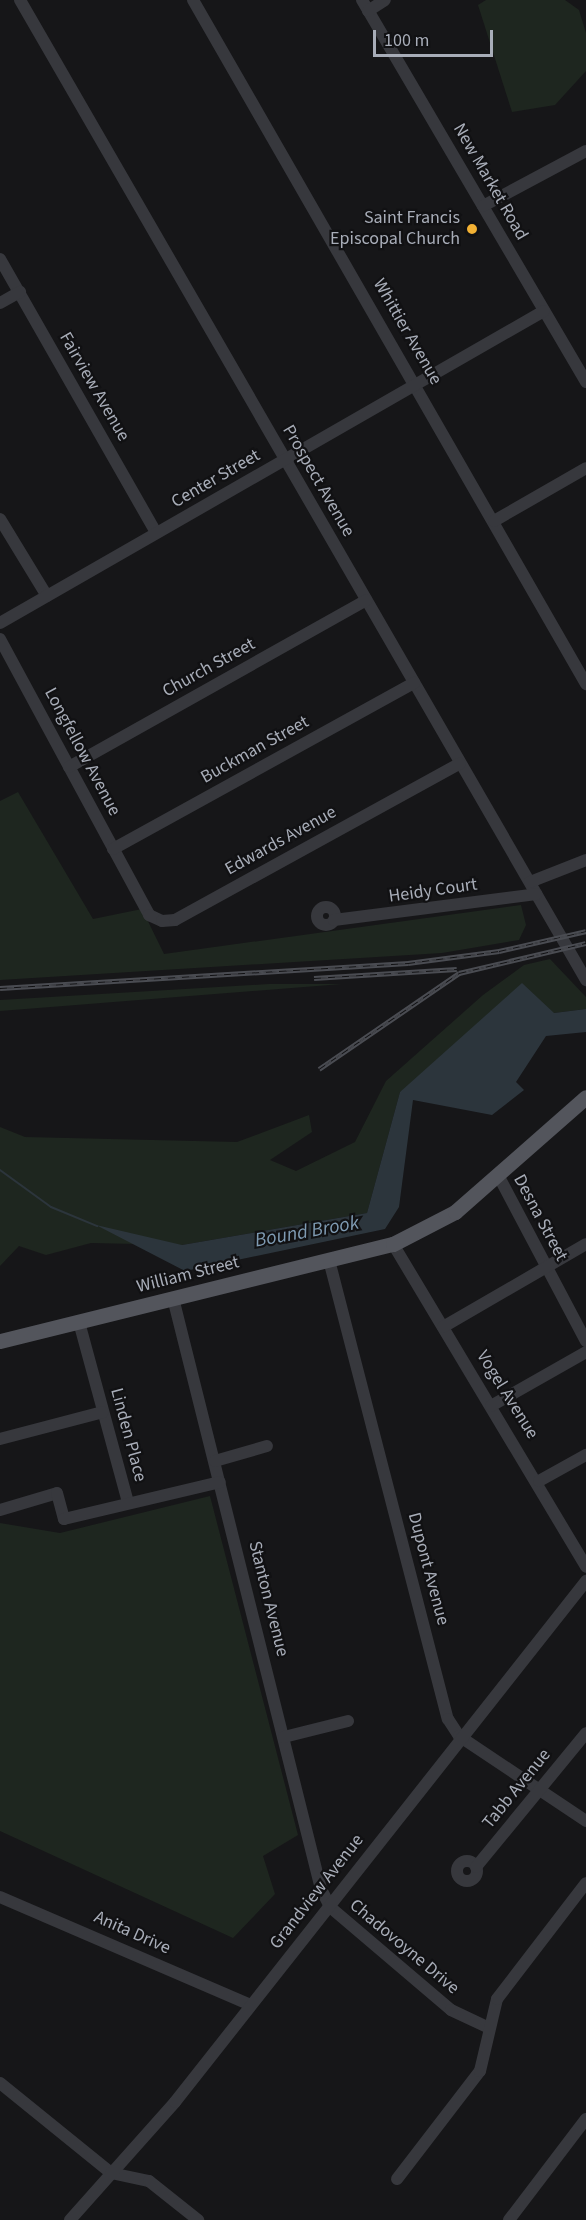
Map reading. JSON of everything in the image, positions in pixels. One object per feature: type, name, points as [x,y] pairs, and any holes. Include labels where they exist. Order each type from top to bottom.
[{"type":"main road","name":"William Street","points":[[0,1341],[393,1244],[454,1212],[586,1097]]},
{"type":"street","name":"Prospect Avenue","points":[[20,0],[586,980]]},
{"type":"street","name":"Whittier Avenue","points":[[193,0],[416,384],[586,684]]},
{"type":"street","points":[[365,5],[385,0]]},
{"type":"street","name":"New Market Road","points":[[365,5],[544,311],[581,363],[586,382]]},
{"type":"street","points":[[483,206],[586,151]]},
{"type":"street","name":"Fairview Avenue","points":[[0,259],[156,534]]},
{"type":"street","points":[[0,303],[20,292]]},
{"type":"street","name":"Center Street","points":[[0,622],[544,311]]},
{"type":"street","points":[[494,521],[586,468]]},
{"type":"street","points":[[0,519],[46,596]]},
{"type":"street","name":"Church Street","points":[[69,767],[366,600]]},
{"type":"street","name":"Longfellow Avenue","points":[[0,639],[132,883]]},
{"type":"street","name":"Buckman Street","points":[[113,849],[414,683]]},
{"type":"street","name":"Edwards Avenue","points":[[132,883],[149,915],[175,920],[460,763]]},
{"type":"street","points":[[530,882],[586,860]]},
{"type":"street","name":"Heidy Court","points":[[334,920],[536,894]]},
{"type":"street","name":"Desna Street","points":[[498,1175],[586,1341]]},
{"type":"street","name":"Vogel Avenue","points":[[393,1244],[539,1481],[586,1567]]},
{"type":"street","points":[[443,1327],[586,1244]]},
{"type":"street","name":"Dupont Avenue","points":[[329,1260],[448,1719],[459,1736],[586,1821]]},
{"type":"street","name":"Stanton Avenue","points":[[173,1298],[284,1737],[330,1907]]},
{"type":"street","name":"Linden Place","points":[[79,1322],[128,1502],[220,1482]]},
{"type":"street","points":[[491,1406],[586,1352]]},
{"type":"street","points":[[0,1439],[103,1412]]},
{"type":"street","points":[[215,1461],[267,1446]]},
{"type":"street","points":[[539,1481],[586,1455]]},
{"type":"street","points":[[0,1510],[57,1493],[64,1519],[128,1502]]},
{"type":"street","name":"Grandview Avenue","points":[[70,2220],[330,1907],[459,1736],[586,1581]]},
{"type":"street","points":[[284,1737],[348,1721]]},
{"type":"street","name":"Tabb Avenue","points":[[476,1867],[586,1733]]},
{"type":"street","points":[[397,2179],[480,2071],[489,2028],[508,1982],[586,1883]]},
{"type":"street","name":"Anita Drive","points":[[0,1897],[249,2004]]},
{"type":"street","name":"Chadovoyne Drive","points":[[330,1907],[451,2010],[489,2028]]},
{"type":"street","points":[[0,2083],[111,2173],[149,2181],[198,2220]]},
{"type":"street","points":[[509,2220],[586,2119]]},
{"type":"shaded area","points":[[486,0],[565,0],[579,10],[586,33],[586,71],[555,105],[512,112],[478,5]]},
{"type":"shaded area","points":[[18,792],[93,919],[142,909],[164,954],[521,905],[526,925],[519,940],[442,953],[0,980],[0,801]]},
{"type":"shaded area","points":[[550,959],[586,997],[586,1009],[554,1013],[400,1092],[367,1213],[182,1245],[91,1243],[46,1255],[19,1246],[0,1266],[0,1127],[25,1137],[237,1142],[309,1115],[312,1132],[270,1160],[296,1171],[355,1142],[386,1081],[483,995],[524,965]]},
{"type":"shaded area","points":[[269,984],[342,984],[0,1011],[0,1000]]},
{"type":"shaded area","points":[[210,1496],[298,1835],[263,1856],[275,1894],[233,1938],[0,1831],[0,1523],[60,1533]]},
{"type":"water","points":[[522,983],[554,1013],[586,1009],[586,1032],[546,1036],[516,1082],[524,1090],[492,1115],[413,1100],[399,1207],[385,1229],[185,1271],[96,1225],[182,1245],[367,1213],[400,1092]]},
{"type":"waterway","name":"Bound Brook","points":[[0,1170],[51,1207],[97,1226]]},
{"type":"railway","points":[[0,988],[408,963],[499,951],[586,931]]},
{"type":"railway","points":[[319,1069],[459,973],[586,943]]},
{"type":"railway","points":[[314,978],[457,969]]},
{"type":"place","name":"Saint Francis Episcopal Church","points":[[472,229]]}]
